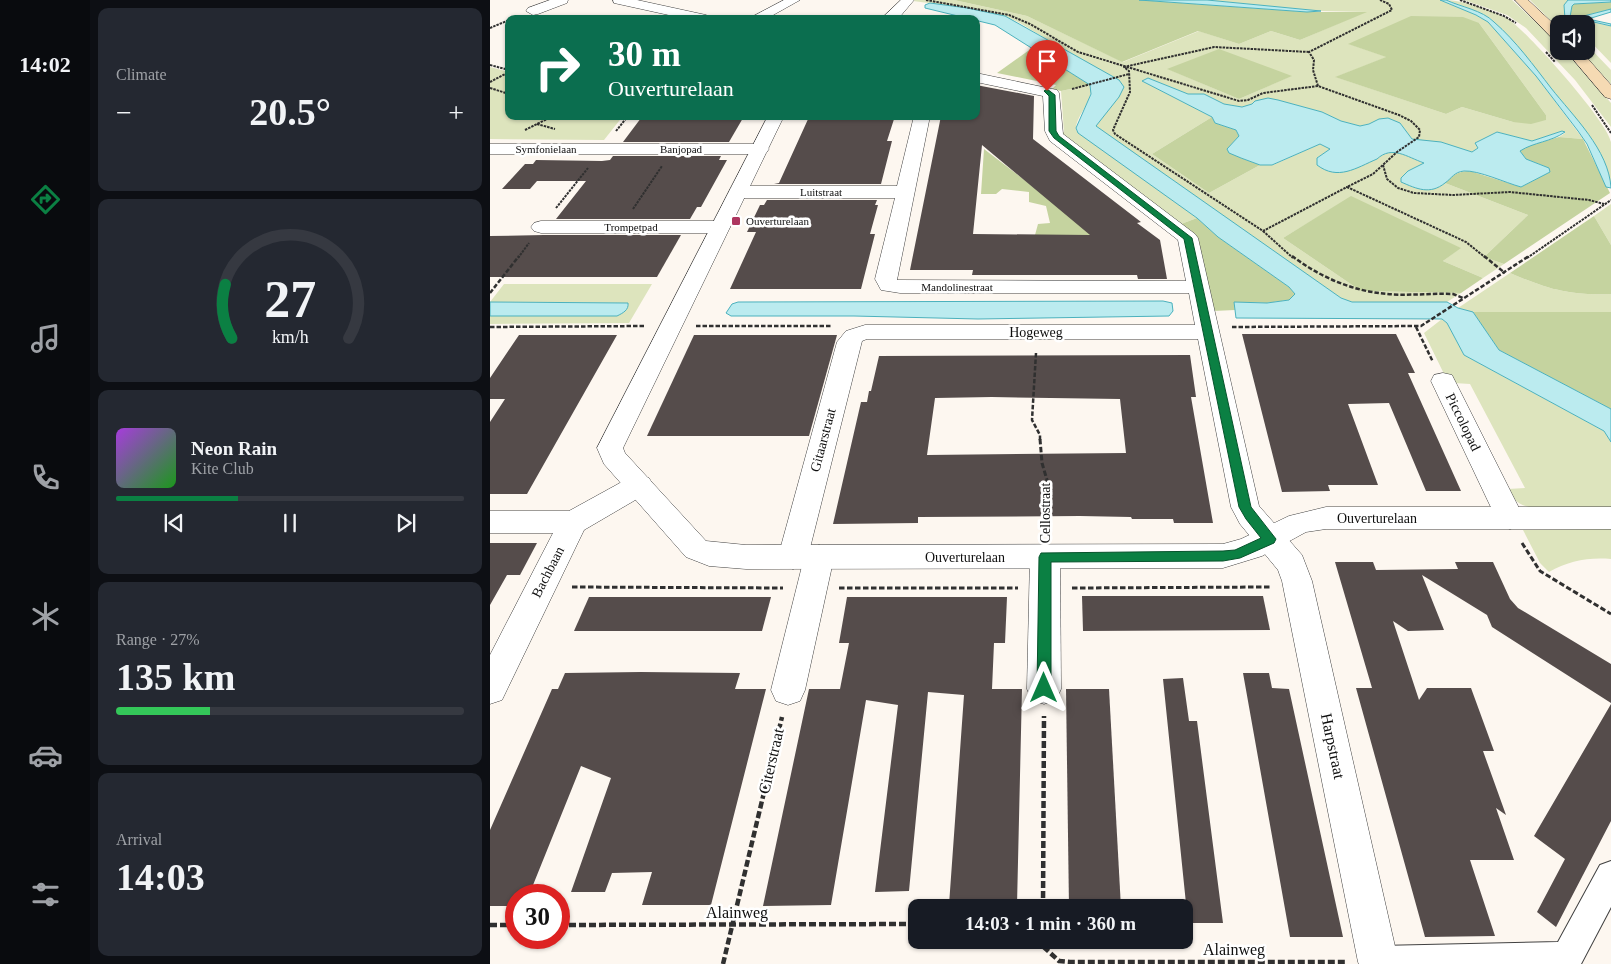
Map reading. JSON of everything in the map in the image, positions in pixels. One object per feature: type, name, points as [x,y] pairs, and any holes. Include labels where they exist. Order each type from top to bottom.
[{"type":"main road","points":[[1521,0],[1550,28]]},
{"type":"main road","points":[[1581,60],[1611,94]]},
{"type":"street","points":[[532,11],[562,0]]},
{"type":"street","points":[[619,0],[687,15]]},
{"type":"street","points":[[645,15],[679,0]]},
{"type":"street","points":[[763,15],[794,0]]},
{"type":"street","points":[[894,15],[908,0]]},
{"type":"street","name":"Harpstraat","points":[[980,78],[1052,93],[1053,134],[1184,233],[1188,238],[1245,507],[1250,516],[1291,564],[1298,586],[1380,962]]},
{"type":"street","name":"Ouverturelaan","points":[[774,120],[610,448],[613,457],[696,549],[725,557],[1223,556],[1236,555],[1297,524],[1326,518],[1611,518]]},
{"type":"street","name":"Mandolinestraat","points":[[921,120],[886,279],[889,284],[893,286],[1198,287]]},
{"type":"street","name":"Symfonielaan","points":[[490,149],[602,149]]},
{"type":"street","name":"Banjopad","points":[[602,149],[760,149]]},
{"type":"street","name":"Luitstraat","points":[[738,192],[905,192]]},
{"type":"street","name":"Trompetpad","points":[[541,227],[720,227]]},
{"type":"street","name":"Hogeweg","points":[[865,332],[1206,330]]},
{"type":"street","name":"Gitaarstraat","points":[[806,557],[849,342],[854,336],[865,332]]},
{"type":"street","name":"Piccolopad","points":[[1443,381],[1510,518]]},
{"type":"street","points":[[490,522],[574,522],[639,486]]},
{"type":"street","name":"Bachbaan","points":[[490,689],[574,522]]},
{"type":"street","points":[[788,690],[812,588],[806,557]]},
{"type":"street","name":"Cellostraat","points":[[1044,688],[1045,557]]},
{"type":"street","points":[[1380,962],[1567,958],[1611,876]]},
{"type":"path","points":[[920,0],[938,1],[1009,14],[1078,52],[1239,100],[1248,100],[1263,93],[1318,86],[1411,121],[1420,130],[1420,137],[1397,152],[1373,174],[1317,201],[1284,222],[1263,231]]},
{"type":"path","points":[[938,1],[944,0]]},
{"type":"path","points":[[1124,67],[1166,56],[1214,47],[1309,52],[1368,21],[1389,13],[1392,10],[1389,4],[1380,0]]},
{"type":"path","points":[[1460,0],[1504,16],[1521,27]]},
{"type":"path","points":[[490,28],[505,22]]},
{"type":"path","points":[[1542,48],[1559,66]]},
{"type":"path","points":[[1309,52],[1314,60],[1312,66],[1318,86]]},
{"type":"path","points":[[490,65],[505,70]]},
{"type":"path","points":[[1124,67],[1130,71],[1130,92],[1112,127],[1115,134],[1263,231],[1314,272],[1336,284],[1352,289],[1388,294],[1453,294],[1462,300]]},
{"type":"path","points":[[490,82],[505,73]]},
{"type":"path","points":[[1083,87],[1129,74]]},
{"type":"path","points":[[490,88],[505,93]]},
{"type":"path","points":[[1589,101],[1611,133]]},
{"type":"path","points":[[621,227],[673,149]]},
{"type":"path","points":[[1383,165],[1384,173],[1394,185],[1425,195],[1439,196],[1475,192],[1502,192],[1563,199],[1588,199],[1604,204]]},
{"type":"path","points":[[1348,187],[1466,242],[1505,273]]},
{"type":"path","points":[[1206,330],[1416,327],[1426,323],[1505,273],[1611,200]]},
{"type":"path","points":[[490,327],[838,326],[865,332]]},
{"type":"path","name":"Piccolopad","points":[[1416,327],[1443,381]]},
{"type":"path","name":"Cellostraat","points":[[1038,332],[1032,409],[1034,425],[1040,435],[1042,463],[1047,480],[1045,557]]},
{"type":"path","points":[[1510,518],[1526,551],[1540,571],[1611,614]]},
{"type":"path","points":[[541,587],[1045,588],[1298,586]]},
{"type":"path","points":[[1043,899],[1044,688]]},
{"type":"path","name":"Citerstraat","points":[[723,964],[788,690]]},
{"type":"path","name":"Alainweg","points":[[570,925],[908,924]]},
{"type":"path","points":[[490,925],[505,925]]},
{"type":"path","name":"Alainweg","points":[[1048,949],[1059,961],[1070,962],[1380,962]]},
{"type":"green space","points":[[954,0],[1027,16],[1123,62],[1199,31],[1239,44],[1271,31],[1300,40],[1365,12],[1321,11],[1207,0],[1440,0],[1488,22],[1536,76],[1583,139],[1559,137],[1565,133],[1562,131],[1532,141],[1497,132],[1475,143],[1478,148],[1472,152],[1441,142],[1412,139],[1400,123],[1376,122],[1360,126],[1341,121],[1322,112],[1278,100],[1242,107],[1224,104],[1204,94],[1188,94],[1148,78],[1142,81],[1212,117],[1152,154],[1209,193],[1260,165],[1273,165],[1320,144],[1330,149],[1317,158],[1377,159],[1383,155],[1395,152],[1406,155],[1424,164],[1408,171],[1433,189],[1445,183],[1528,215],[1484,257],[1504,264],[1483,278],[1443,261],[1460,248],[1351,197],[1283,238],[1361,291],[1461,293],[1447,302],[1352,302],[1341,298],[1095,126],[1119,97],[1077,58],[1020,23],[1005,16],[967,8],[913,1]],"holes":[[[1479,23],[1546,115],[1546,120],[1513,122],[1462,107],[1446,114],[1336,77],[1387,57],[1349,44]],[[1168,69],[1291,76],[1239,99]]]},
{"type":"green space","points":[[954,0],[1139,0],[1307,12],[1367,12],[1300,40],[1271,31],[1239,44],[1198,31],[1122,62],[1027,16]]},
{"type":"green space","points":[[1446,0],[1477,6],[1508,19],[1532,41],[1566,78],[1596,116],[1611,142],[1611,185],[1603,161],[1589,135],[1523,54],[1490,18]]},
{"type":"green space","points":[[1464,0],[1512,0],[1550,36],[1550,53],[1526,28],[1507,15]]},
{"type":"green space","points":[[1530,0],[1568,0],[1564,5],[1565,15],[1550,15],[1550,20]]},
{"type":"green space","points":[[1611,2],[1611,9],[1588,15],[1570,15],[1574,4]]},
{"type":"green space","points":[[1411,16],[1463,17],[1479,23],[1546,115],[1546,120],[1531,124],[1513,122],[1462,107],[1446,114],[1335,77],[1386,57],[1348,44]]},
{"type":"green space","points":[[1595,23],[1611,26],[1611,63],[1595,46]]},
{"type":"green space","points":[[1032,48],[1090,85],[1061,91],[1052,89],[1056,85],[997,73]]},
{"type":"green space","points":[[1219,49],[1292,76],[1239,99],[1167,69]]},
{"type":"green space","points":[[1595,53],[1611,70],[1611,84],[1588,60],[1595,60]]},
{"type":"green space","points":[[1556,60],[1573,60],[1611,103],[1611,127],[1575,80]]},
{"type":"green space","points":[[490,67],[505,71],[505,120],[620,120],[604,140],[490,139]]},
{"type":"green space","points":[[1090,85],[1090,97],[1078,119],[1076,130],[1197,218],[1181,224],[1060,132],[1064,132],[1061,91]]},
{"type":"green space","points":[[1212,117],[1215,123],[1236,130],[1239,136],[1227,149],[1241,158],[1260,165],[1209,193],[1152,154]]},
{"type":"green space","points":[[1559,137],[1583,139],[1610,193],[1504,264],[1484,257],[1528,215],[1445,183],[1456,174],[1470,171],[1521,187],[1550,172],[1549,168],[1526,159],[1520,151],[1525,147]]},
{"type":"green space","points":[[984,149],[1096,235],[1035,235],[1038,224],[1050,223],[1046,206],[1029,202],[1029,192],[1002,189],[996,194],[981,194]]},
{"type":"green space","points":[[1351,196],[1461,248],[1443,261],[1483,278],[1461,293],[1361,291],[1283,238]]},
{"type":"green space","points":[[1611,204],[1611,245],[1594,216]]},
{"type":"green space","points":[[1594,216],[1611,245],[1611,294],[1583,294],[1559,290],[1510,273]]},
{"type":"green space","points":[[1197,218],[1218,237],[1289,287],[1295,294],[1289,300],[1267,303],[1234,302],[1235,310],[1213,311],[1181,224]]},
{"type":"green space","points":[[1510,273],[1559,290],[1583,294],[1611,294],[1611,312],[1473,312],[1458,308]]},
{"type":"green space","points":[[504,284],[652,284],[629,323],[490,324],[490,316],[617,316],[628,303],[490,302]]},
{"type":"green space","points":[[1473,312],[1611,312],[1611,409],[1499,350]]},
{"type":"green space","points":[[1442,319],[1447,323],[1464,355],[1604,431],[1611,442],[1611,507],[1529,507],[1518,503],[1508,489],[1525,488],[1470,384],[1454,383],[1447,380],[1424,333]]},
{"type":"green space","points":[[1611,529],[1611,559],[1579,561],[1549,572],[1540,563],[1523,530]]},
{"type":"water","points":[[1139,0],[1207,0],[1321,11],[1307,12]]},
{"type":"water","points":[[1440,0],[1446,0],[1484,14],[1510,37],[1597,147],[1609,174],[1611,188],[1606,187],[1587,144],[1578,131],[1536,76],[1488,22]]},
{"type":"water","points":[[1568,0],[1611,0],[1611,2],[1574,4],[1570,15],[1565,15],[1564,5]]},
{"type":"water","points":[[930,3],[967,8],[1005,16],[1119,80],[1124,87],[1119,97],[1096,126],[1341,298],[1352,302],[1447,302],[1458,308],[1473,312],[1499,350],[1611,409],[1611,442],[1604,431],[1464,355],[1447,323],[1442,319],[1236,318],[1234,302],[1267,303],[1289,300],[1295,294],[1289,287],[1218,237],[1197,218],[1078,133],[1076,128],[1091,94],[1090,85],[995,25],[980,21],[980,15],[954,15],[925,8],[925,5]]},
{"type":"water","points":[[1611,9],[1611,12],[1595,17],[1595,15],[1588,15]]},
{"type":"water","points":[[1595,21],[1611,24],[1611,26],[1595,22]]},
{"type":"water","points":[[1148,78],[1188,94],[1204,94],[1224,104],[1242,107],[1268,98],[1322,112],[1341,121],[1360,126],[1379,119],[1388,118],[1400,123],[1412,139],[1441,142],[1472,152],[1478,148],[1475,143],[1497,132],[1532,141],[1562,131],[1565,132],[1520,151],[1526,159],[1549,168],[1550,172],[1521,187],[1470,171],[1464,171],[1455,174],[1439,187],[1423,190],[1401,182],[1401,178],[1408,171],[1424,163],[1400,154],[1388,153],[1354,169],[1340,173],[1325,170],[1317,165],[1317,158],[1330,149],[1320,144],[1272,165],[1260,165],[1241,158],[1229,153],[1227,149],[1239,136],[1236,130],[1215,123],[1212,117],[1142,81]]},
{"type":"water","points":[[1163,301],[1172,303],[1173,311],[1169,316],[978,319],[731,316],[726,313],[732,304],[738,302]]},
{"type":"water","points":[[490,302],[628,303],[628,308],[617,316],[490,316]]},
{"type":"building","points":[[980,86],[1034,96],[1033,139],[1141,222],[1137,223],[1160,240],[1167,279],[1138,279],[1137,275],[972,275],[973,270],[910,270],[940,120],[980,120]],"holes":[[[982,145],[1090,235],[973,234]]]},
{"type":"building","points":[[640,120],[742,120],[729,142],[623,142]]},
{"type":"building","points":[[808,120],[894,120],[887,141],[892,141],[881,184],[774,184],[779,183]]},
{"type":"building","points":[[613,156],[721,156],[719,160],[727,160],[701,207],[697,207],[690,219],[556,219],[586,181],[537,181],[530,189],[502,189],[525,164],[533,164],[536,160],[602,161],[610,160]]},
{"type":"building","points":[[767,200],[877,200],[875,205],[878,205],[870,234],[875,234],[861,289],[730,289],[756,232],[747,232],[760,205],[764,205]]},
{"type":"building","points":[[681,235],[657,277],[490,277],[490,236]]},
{"type":"building","points":[[1242,334],[1396,334],[1415,373],[1408,373],[1461,491],[1426,491],[1389,403],[1348,404],[1378,485],[1328,485],[1330,491],[1282,492]]},
{"type":"building","points":[[519,335],[617,335],[527,494],[490,494],[490,422],[505,399],[490,399],[490,378]]},
{"type":"building","points":[[694,335],[837,335],[809,436],[647,436]]},
{"type":"building","points":[[1190,355],[1196,397],[1191,397],[1213,523],[1174,523],[1173,519],[1080,516],[918,517],[918,523],[833,524],[861,402],[867,402],[879,356]],"holes":[[[935,398],[1120,399],[1126,453],[927,455]]]},
{"type":"building","points":[[490,543],[537,543],[520,575],[507,575],[490,605]]},
{"type":"building","points":[[1335,562],[1373,562],[1376,570],[1458,569],[1455,562],[1493,562],[1510,599],[1518,608],[1611,664],[1611,703],[1492,627],[1487,615],[1422,575],[1444,630],[1408,631],[1393,621],[1419,700],[1427,688],[1471,688],[1494,751],[1483,751],[1506,815],[1496,808],[1514,860],[1470,860],[1495,936],[1425,937],[1356,688],[1372,688]]},
{"type":"building","points":[[1082,596],[1263,596],[1270,630],[1083,631]]},
{"type":"building","points":[[589,597],[771,597],[762,631],[574,631]]},
{"type":"building","points":[[847,597],[1007,597],[1005,643],[994,643],[992,689],[1022,689],[1017,899],[949,899],[964,695],[928,692],[909,891],[875,892],[898,705],[866,700],[831,905],[763,906],[809,689],[840,689],[849,643],[839,643]]},
{"type":"building","points":[[565,673],[740,673],[735,689],[766,689],[711,905],[642,905],[652,872],[612,873],[605,892],[571,892],[611,778],[581,766],[533,884],[505,884],[505,906],[490,906],[490,830],[552,689],[558,689]]},
{"type":"building","points":[[1243,673],[1269,673],[1272,688],[1289,689],[1343,937],[1290,937]]},
{"type":"building","points":[[1183,678],[1189,721],[1197,721],[1223,923],[1193,923],[1193,899],[1186,899],[1163,679]]},
{"type":"building","points":[[1066,689],[1109,689],[1121,899],[1069,899]]},
{"type":"building","points":[[1611,704],[1611,821],[1556,927],[1537,912],[1565,859],[1534,836]]},
{"type":"place","name":"Ouverturelaan","points":[[736,221]]},
{"type":"route","points":[[1044,688],[1045,557],[1236,555],[1270,539],[1250,516],[1245,507],[1188,238],[1184,233],[1053,134],[1052,93],[1047,91]]}]
